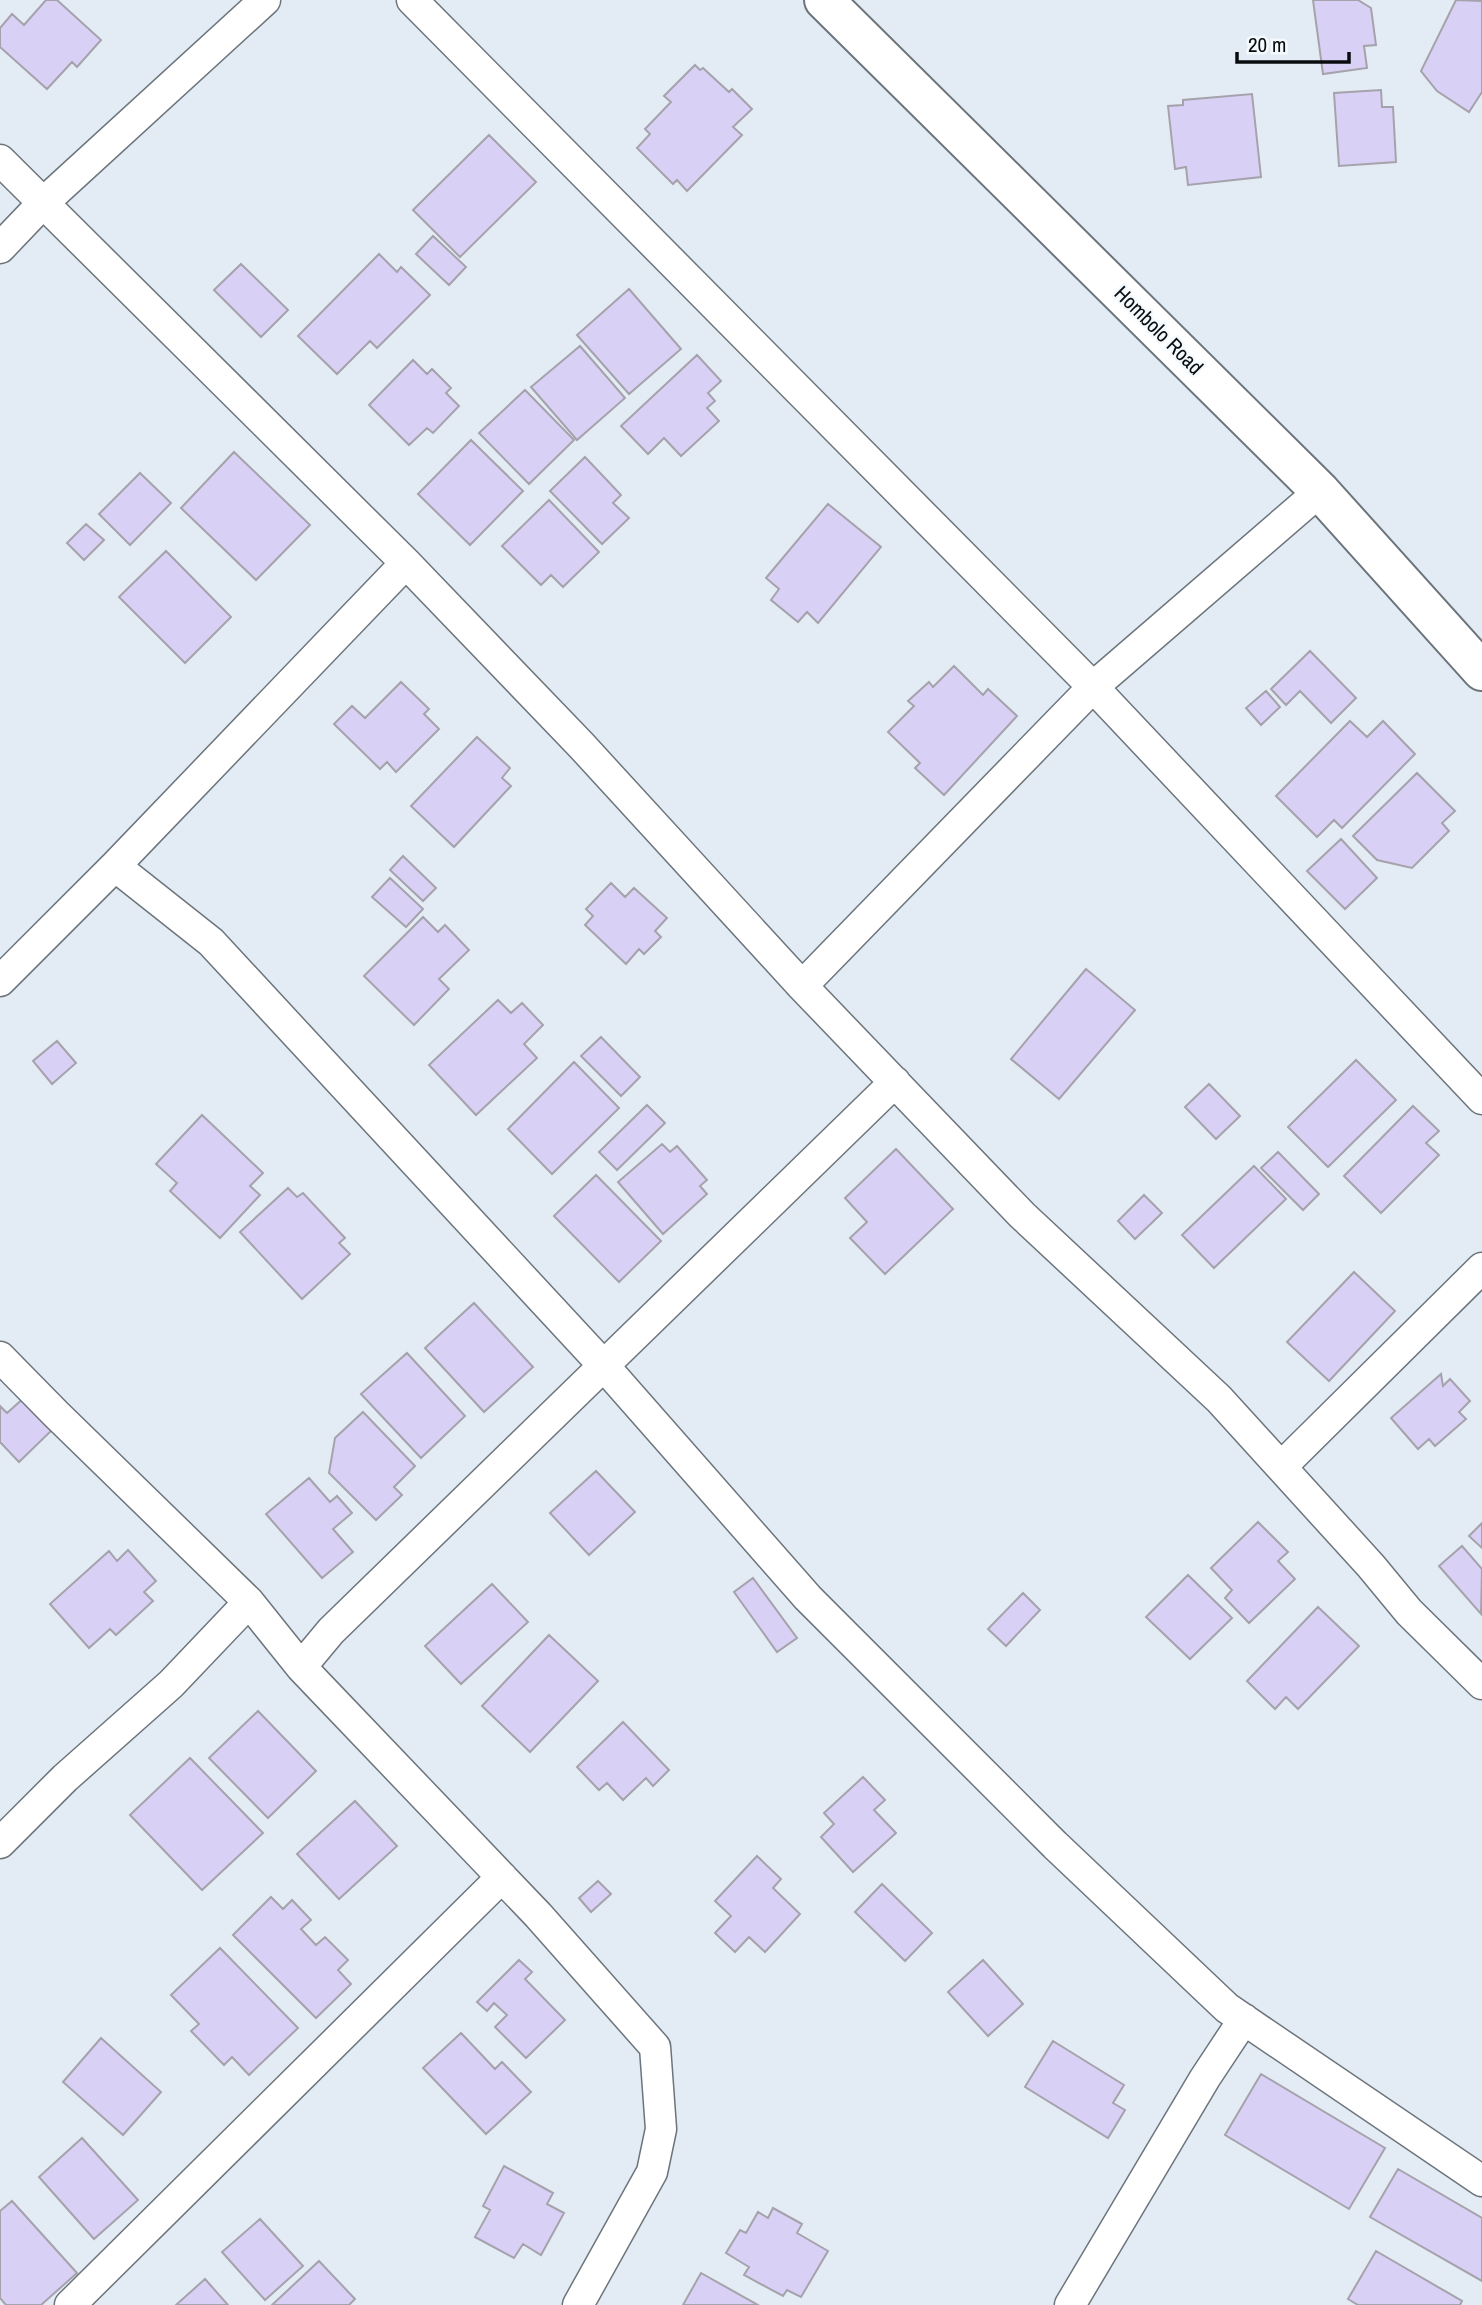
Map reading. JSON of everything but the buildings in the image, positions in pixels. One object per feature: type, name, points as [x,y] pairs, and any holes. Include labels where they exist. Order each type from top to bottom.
[{"type":"street","points":[[0,248],[42,204],[265,0]]},
{"type":"street","points":[[412,0],[1093,687],[1482,1099]]},
{"type":"street","name":"Hombolo Road","points":[[824,0],[1320,491],[1482,671]]},
{"type":"street","points":[[0,160],[406,563],[581,745],[802,986],[1038,1231],[1219,1399],[1371,1566],[1409,1612],[1482,1684]]},
{"type":"street","points":[[802,986],[1093,687],[1320,491]]},
{"type":"street","points":[[0,981],[115,866],[406,563]]},
{"type":"street","points":[[115,866],[211,942],[604,1366],[808,1598],[1055,1845],[1227,2008],[1482,2181]]},
{"type":"street","points":[[301,1667],[331,1631],[895,1082]]},
{"type":"street","points":[[1281,1467],[1482,1268]]},
{"type":"street","points":[[0,1357],[55,1414],[250,1602],[301,1667],[502,1877],[655,2047],[661,2129],[652,2172],[578,2305]]},
{"type":"street","points":[[0,1843],[65,1778],[171,1684],[250,1602]]},
{"type":"street","points":[[70,2305],[502,1877]]},
{"type":"street","points":[[1070,2305],[1205,2078],[1244,2019]]}]
